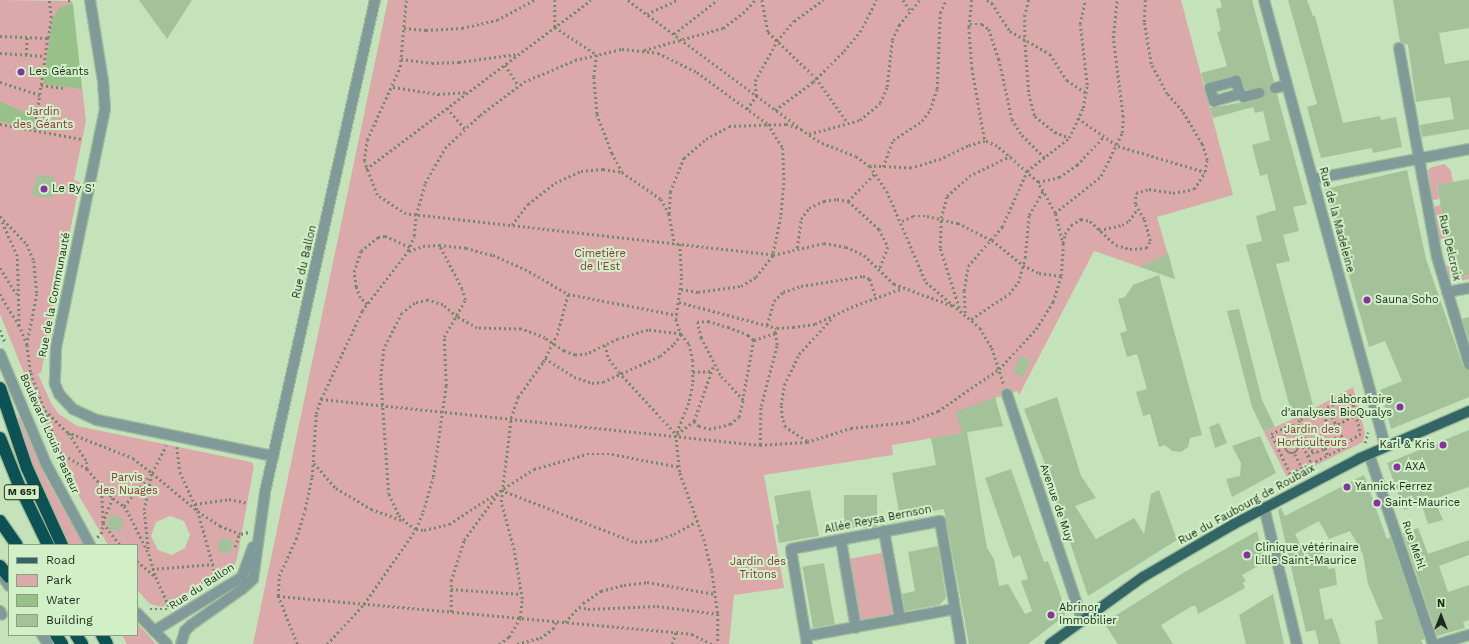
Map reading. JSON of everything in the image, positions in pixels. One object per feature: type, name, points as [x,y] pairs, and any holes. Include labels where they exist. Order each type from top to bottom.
[{"type":"highway","points":[[0,388],[27,468],[62,544]]},
{"type":"highway","name":"M 651","points":[[0,438],[18,482],[48,544]]},
{"type":"highway","points":[[0,521],[15,544]]},
{"type":"highway","points":[[0,566],[8,575]]},
{"type":"main road","name":"Rue du Faubourg de Roubaix","points":[[1050,644],[1082,619],[1153,570],[1264,507],[1385,446],[1469,411]]},
{"type":"street","name":"Rue de la Communauté","points":[[90,0],[104,81],[105,109],[56,348],[55,384],[65,402],[82,414],[273,456]]},
{"type":"street","name":"Rue du Ballon","points":[[181,644],[185,631],[190,625],[242,590],[253,579],[258,530],[273,456],[375,0]]},
{"type":"street","name":"Rue de la Madeleine","points":[[1264,0],[1385,446]]},
{"type":"street","name":"Rue Delcroix","points":[[1399,48],[1417,158],[1437,257],[1469,364]]},
{"type":"street","points":[[1275,88],[1287,85]]},
{"type":"street","points":[[1240,94],[1244,97],[1259,93]]},
{"type":"street","points":[[1313,179],[1469,149]]},
{"type":"street","points":[[1447,292],[1469,288]]},
{"type":"street","name":"Boulevard Louis Pasteur","points":[[0,354],[46,464],[93,542]]},
{"type":"street","name":"Avenue de Muy","points":[[1007,394],[1082,619]]},
{"type":"street","name":"Rue Mehl","points":[[1369,454],[1434,644]]},
{"type":"street","points":[[1264,507],[1297,644]]},
{"type":"street","name":"Allée Reysa Bernson","points":[[806,640],[791,549],[940,521],[961,644]]},
{"type":"street","name":"Rue du Ballon","points":[[154,631],[242,578],[258,530]]},
{"type":"street","points":[[884,531],[900,619]]},
{"type":"street","points":[[841,540],[856,628]]},
{"type":"street","points":[[0,573],[8,585]]},
{"type":"street","points":[[806,640],[856,628],[955,609]]},
{"type":"street","points":[[141,610],[154,631],[167,644]]},
{"type":"street","points":[[1438,644],[1469,635]]},
{"type":"path","points":[[35,130],[51,18],[49,0]]},
{"type":"path","points":[[68,0],[72,1]]},
{"type":"path","points":[[406,0],[401,59],[393,87],[367,140],[364,161],[377,195],[406,214],[773,255],[797,248],[824,243],[846,247],[864,255],[894,284],[959,309]]},
{"type":"path","points":[[404,28],[426,30],[462,28],[497,20],[534,0]]},
{"type":"path","points":[[555,0],[555,27]]},
{"type":"path","points":[[366,169],[591,0]]},
{"type":"path","points":[[628,0],[808,134],[822,143],[856,156],[870,166],[887,191],[902,221],[912,253],[926,282],[942,298],[965,314],[992,348],[1007,394]]},
{"type":"path","points":[[647,14],[677,0]]},
{"type":"path","points":[[674,34],[717,0]]},
{"type":"path","points":[[641,51],[722,28],[743,13],[755,0]]},
{"type":"path","points":[[762,0],[764,24],[768,32],[816,78],[848,123]]},
{"type":"path","points":[[747,109],[756,96],[755,81],[777,41],[794,21],[823,0]]},
{"type":"path","points":[[775,110],[816,78],[860,32],[876,0]]},
{"type":"path","points":[[903,0],[910,10]]},
{"type":"path","points":[[808,134],[860,120],[880,103],[887,87],[892,40],[899,25],[910,10],[920,0]]},
{"type":"path","points":[[883,167],[893,140],[922,121],[930,110],[937,89],[940,13],[946,0]]},
{"type":"path","points":[[972,0],[970,24],[974,93],[985,141]]},
{"type":"path","points":[[988,0],[1010,31],[1050,54],[1068,80],[1086,93]]},
{"type":"path","points":[[1029,0],[1025,15],[1025,40],[1029,94],[1035,116],[1049,128],[1069,138]]},
{"type":"path","points":[[965,314],[964,291],[968,266],[977,253],[992,240],[1002,227],[1026,171],[1045,158],[1069,138],[1084,108],[1086,93],[1085,65],[1080,40],[1085,0]]},
{"type":"path","points":[[1055,213],[1101,176],[1118,146],[1124,117],[1112,38],[1117,0]]},
{"type":"path","points":[[321,399],[760,445],[807,442],[851,428],[908,422],[938,411],[999,369],[1036,329],[1053,302],[1061,276],[1065,234],[1071,224],[1081,219],[1090,221],[1116,245],[1130,249],[1146,248],[1150,241],[1147,227],[1137,209],[1134,199],[1140,191],[1149,189],[1173,193],[1194,189],[1205,172],[1207,160],[1202,144],[1182,111],[1167,94],[1151,64],[1144,22],[1145,0]]},
{"type":"path","points":[[970,24],[982,24],[989,29],[999,59],[1012,119],[1022,134],[1045,158]]},
{"type":"path","points":[[555,27],[597,55]]},
{"type":"path","points":[[0,36],[48,38]]},
{"type":"path","points":[[26,55],[27,37]]},
{"type":"path","points":[[297,644],[278,596],[279,576],[296,539],[305,509],[314,462],[316,414],[321,399],[343,347],[367,304],[410,247],[416,215],[425,183],[445,148],[480,115],[519,86],[575,60],[622,49],[658,52],[697,72],[768,124],[783,148],[781,211],[773,255],[756,277],[740,286],[698,292],[682,289]]},
{"type":"path","points":[[0,53],[45,56]]},
{"type":"path","points":[[401,59],[432,63],[459,62],[519,54]]},
{"type":"path","points":[[597,55],[594,78],[597,114],[622,172]]},
{"type":"path","points":[[504,65],[519,86]]},
{"type":"path","points":[[0,82],[40,95]]},
{"type":"path","points":[[41,86],[63,88]]},
{"type":"path","points":[[393,87],[438,94],[468,92]]},
{"type":"path","points":[[447,108],[465,129]]},
{"type":"path","points":[[1078,118],[1118,146],[1205,172]]},
{"type":"path","points":[[0,124],[82,139]]},
{"type":"path","points":[[675,244],[669,214],[670,192],[684,158],[706,139],[729,126],[786,124],[801,129]]},
{"type":"path","points":[[1038,182],[1059,177],[1077,165],[1104,136]]},
{"type":"path","points":[[870,166],[911,168],[941,159],[968,146],[985,141],[997,146],[1010,156],[1038,182],[1055,213],[1063,246]]},
{"type":"path","points":[[959,309],[948,278],[940,248],[941,218],[947,196],[969,176],[1010,156]]},
{"type":"path","points":[[512,226],[528,204],[555,183],[580,171],[603,169],[622,172],[660,199],[669,214]]},
{"type":"path","points":[[848,201],[875,173]]},
{"type":"path","points":[[970,319],[1010,294],[1018,283],[1023,265],[1029,215],[1043,191]]},
{"type":"path","points":[[797,248],[801,219],[809,208],[824,201],[837,199],[848,201],[879,229],[888,247],[880,269]]},
{"type":"path","points":[[1098,230],[1122,226],[1129,221],[1137,209]]},
{"type":"path","points":[[902,221],[913,216],[941,218],[958,223],[992,240],[1023,265],[1039,273],[1061,276]]},
{"type":"path","points":[[1,218],[11,238],[17,256],[19,326]]},
{"type":"path","points":[[1,218],[8,223],[27,244],[37,276],[37,294],[27,345]]},
{"type":"path","points":[[367,304],[360,298],[356,287],[354,272],[361,251],[378,238],[385,236],[410,247]]},
{"type":"path","points":[[680,244],[682,289],[677,315],[681,334],[689,344],[693,372],[688,403],[676,435],[680,467],[712,571],[718,614],[718,644]]},
{"type":"path","points":[[408,251],[423,246],[439,245],[493,255],[525,269],[568,294],[677,315]]},
{"type":"path","points":[[327,644],[364,604],[416,529],[433,477],[441,411],[446,386],[444,337],[457,317],[465,300],[462,289],[439,245]]},
{"type":"path","points":[[0,268],[18,295]]},
{"type":"path","points":[[767,325],[774,301],[783,292],[801,286],[863,276],[870,279],[876,297]]},
{"type":"path","points":[[679,302],[777,328],[815,324],[876,297],[904,288]]},
{"type":"path","points":[[0,294],[19,326],[27,345],[31,373],[60,452],[86,469],[114,498],[124,506],[149,554]]},
{"type":"path","points":[[500,644],[509,637],[520,618],[521,594],[501,490],[511,418],[518,398],[545,358],[553,343],[568,294]]},
{"type":"path","points":[[680,467],[612,454],[587,454],[534,469],[448,524],[433,529],[416,529],[399,515],[390,494],[381,378],[384,349],[402,313],[415,303],[428,300],[443,305],[457,317],[477,328],[521,329],[553,343],[575,355],[586,354],[605,345],[648,330],[681,334]]},
{"type":"path","points":[[807,442],[786,427],[782,418],[781,404],[784,385],[799,354],[833,316]]},
{"type":"path","points":[[743,400],[720,375],[701,338],[697,322],[708,321],[728,326],[748,335],[754,340]]},
{"type":"path","points":[[760,445],[761,406],[777,345],[775,333],[777,328]]},
{"type":"path","points":[[754,340],[775,333]]},
{"type":"path","points":[[545,358],[574,377],[592,383],[603,382],[660,356],[674,344],[681,334]]},
{"type":"path","points":[[694,421],[699,426],[709,429],[730,424],[739,416],[754,340]]},
{"type":"path","points":[[605,345],[609,359],[621,375],[676,435]]},
{"type":"path","points":[[676,435],[694,421],[714,364]]},
{"type":"path","points":[[693,372],[712,371]]},
{"type":"path","points":[[1312,464],[1292,424],[1271,434],[1290,474],[1312,464],[1346,446],[1345,444],[1361,434],[1351,395],[1327,407],[1345,444]]},
{"type":"path","points":[[44,409],[69,432],[87,462],[86,469]]},
{"type":"path","points":[[1329,429],[1364,410],[1365,416]]},
{"type":"path","points":[[1308,456],[1314,451],[1332,444],[1335,439],[1322,414],[1316,412],[1300,420],[1299,426],[1306,440],[1314,451]]},
{"type":"path","points":[[1294,428],[1299,426]]},
{"type":"path","points":[[1280,453],[1286,450],[1289,441],[1283,429]]},
{"type":"path","points":[[1359,446],[1365,443],[1369,430]]},
{"type":"path","points":[[69,432],[133,458],[198,512],[220,526],[239,534],[258,530]]},
{"type":"path","points":[[124,506],[152,473],[166,445],[174,435]]},
{"type":"path","points":[[174,435],[180,472],[198,512],[214,564],[217,580],[210,584]]},
{"type":"path","points":[[1302,442],[1306,440]]},
{"type":"path","points":[[1289,441],[1294,441],[1298,445],[1295,454],[1305,474],[1312,470]]},
{"type":"path","points":[[1325,448],[1328,455]]},
{"type":"path","points":[[1286,450],[1290,454],[1295,454]]},
{"type":"path","points":[[314,462],[336,488],[372,509],[406,522]]},
{"type":"path","points":[[152,473],[144,510],[145,536],[152,569],[170,610]]},
{"type":"path","points":[[93,542],[101,534],[103,523],[101,484]]},
{"type":"path","points":[[501,490],[635,542],[656,540],[674,534],[697,521]]},
{"type":"path","points":[[451,612],[451,589],[456,561],[464,540],[501,490]]},
{"type":"path","points":[[103,523],[114,498]]},
{"type":"path","points":[[195,504],[230,499],[248,503]]},
{"type":"path","points":[[103,523],[109,523]]},
{"type":"path","points":[[103,523],[119,544]]},
{"type":"path","points":[[235,547],[239,534]]},
{"type":"path","points":[[138,562],[156,578]]},
{"type":"path","points":[[152,569],[214,564]]},
{"type":"path","points":[[565,622],[578,606],[602,591],[647,582],[715,594]]},
{"type":"path","points":[[451,589],[521,594]]},
{"type":"path","points":[[278,596],[676,632],[692,634],[712,644]]},
{"type":"path","points":[[141,610],[170,610],[177,605]]},
{"type":"path","points":[[578,606],[588,609],[657,606],[718,614]]},
{"type":"path","points":[[517,644],[540,638],[553,629],[556,621]]},
{"type":"path","points":[[672,644],[676,632]]},
{"type":"path","points":[[500,644],[507,644]]},
{"type":"green space","points":[[0,0],[72,1],[86,121],[74,180],[80,182],[41,373],[38,374],[52,405],[59,414],[77,426],[251,462],[254,466],[237,559],[234,566],[162,607],[150,604],[138,591],[138,544],[107,544],[79,496],[39,410],[0,314]],"holes":[[[170,516],[184,521],[190,535],[185,548],[172,555],[158,550],[151,536],[156,522]]]},
{"type":"green space","name":"Cimetière de l'Est","points":[[388,0],[1181,0],[1233,195],[1157,217],[1175,279],[1094,251],[1019,395],[1017,391],[995,398],[1003,426],[892,445],[893,455],[764,475],[784,588],[734,595],[729,644],[253,644]]},
{"type":"green space","points":[[1445,164],[1451,171],[1453,182],[1437,186],[1439,199],[1432,200],[1428,170],[1432,167]]},
{"type":"green space","points":[[1441,205],[1447,238],[1439,240],[1433,206]]},
{"type":"green space","points":[[1456,265],[1458,277],[1469,275],[1469,279],[1459,281],[1449,277],[1446,266]]},
{"type":"green space","name":"Jardin des Horticulteurs","points":[[1353,387],[1365,432],[1363,442],[1288,479],[1264,432],[1293,419],[1292,415],[1313,409]]},
{"type":"green space","points":[[19,417],[48,482],[83,544],[68,544],[34,471],[14,418]]},
{"type":"green space","points":[[893,551],[904,616],[849,626],[838,561]]},
{"type":"green space","points":[[138,624],[156,644],[127,644],[123,636],[138,636]]},
{"type":"water","points":[[73,4],[82,89],[43,84],[53,18],[60,7]]},
{"type":"water","points":[[0,102],[35,116],[33,128],[0,121]]},
{"type":"building","points":[[139,0],[192,0],[167,39]]},
{"type":"building","points":[[1220,0],[1252,0],[1274,82],[1269,86],[1269,90],[1277,94],[1307,204],[1293,207],[1299,231],[1283,235],[1290,261],[1276,264],[1314,409],[1292,415],[1246,245],[1262,241],[1256,216],[1276,210],[1267,174],[1260,176],[1252,145],[1270,140],[1263,111],[1255,113],[1253,107],[1213,118],[1210,108],[1261,99],[1265,92],[1260,87],[1246,90],[1238,75],[1204,84],[1201,73],[1227,66],[1217,32],[1221,31],[1216,9],[1222,7]]},
{"type":"building","points":[[1288,0],[1307,0],[1313,16],[1315,16],[1343,123],[1380,116],[1381,120],[1396,117],[1402,147],[1373,153],[1372,148],[1321,158],[1307,107],[1317,104]]},
{"type":"building","points":[[1393,0],[1469,0],[1469,28],[1439,33],[1445,64],[1469,60],[1469,129],[1422,137],[1420,125],[1454,119],[1450,97],[1416,102],[1408,45],[1400,42]]},
{"type":"building","points":[[1407,170],[1426,259],[1463,366],[1469,370],[1469,397],[1391,429],[1380,390],[1402,381],[1385,341],[1369,347],[1325,189]]},
{"type":"building","name":"Le By S'","points":[[38,174],[54,177],[56,183],[51,199],[31,195]]},
{"type":"building","points":[[1469,179],[1469,275],[1458,277],[1454,251],[1449,252],[1437,185]]},
{"type":"building","points":[[1168,253],[1175,279],[1140,267]]},
{"type":"building","points":[[1159,275],[1202,435],[1190,438],[1188,447],[1181,452],[1172,451],[1165,445],[1159,447],[1150,414],[1143,416],[1136,392],[1147,389],[1137,354],[1127,357],[1120,333],[1127,331],[1118,299],[1125,297],[1133,285]]},
{"type":"building","points":[[1239,309],[1262,400],[1275,427],[1264,432],[1252,407],[1227,311]]},
{"type":"building","points":[[1469,317],[1469,341],[1462,319]]},
{"type":"building","points":[[1020,356],[1030,360],[1023,377],[1013,373]]},
{"type":"building","points":[[995,397],[1003,426],[967,432],[987,548],[994,559],[999,586],[1008,584],[1025,614],[1032,611],[1021,581],[1028,579],[1020,555],[1013,558],[985,478],[1011,469],[1044,562],[1048,561],[1066,611],[1064,616],[1028,644],[969,644],[944,509],[900,517],[892,473],[936,465],[931,438],[962,433],[956,412]]},
{"type":"building","points":[[1057,397],[1081,476],[1096,498],[1075,506],[1096,539],[1134,518],[1144,534],[1151,494],[1159,490],[1177,540],[1088,596],[1051,486],[1053,485],[1024,409]]},
{"type":"building","points":[[1219,423],[1227,443],[1215,448],[1209,427]]},
{"type":"building","points":[[1469,430],[1469,487],[1434,499],[1443,520],[1428,524],[1421,503],[1404,510],[1387,463]]},
{"type":"building","points":[[1260,436],[1276,473],[1232,497],[1226,479],[1240,476],[1241,463],[1232,446]]},
{"type":"building","points":[[1364,475],[1387,539],[1390,537],[1425,639],[1421,640],[1423,644],[1378,644],[1375,621],[1383,619],[1368,584],[1363,555],[1350,531],[1329,539],[1319,521],[1295,534],[1305,554],[1322,545],[1328,569],[1335,568],[1337,585],[1319,589],[1325,620],[1332,618],[1341,644],[1319,644],[1315,630],[1306,632],[1278,510],[1281,508],[1285,516]]},
{"type":"building","points":[[810,490],[819,536],[779,543],[776,525],[779,524],[774,496]]},
{"type":"building","points":[[844,495],[877,495],[877,528],[844,528]]},
{"type":"building","points":[[110,515],[124,518],[121,532],[107,529]]},
{"type":"building","points":[[1418,528],[1428,554],[1469,540],[1469,555],[1439,566],[1448,592],[1469,585],[1469,620],[1463,622],[1465,628],[1437,636],[1403,533]]},
{"type":"building","points":[[1257,531],[1265,562],[1242,575],[1246,581],[1243,583],[1245,588],[1198,614],[1196,606],[1192,606],[1161,625],[1173,644],[1118,644],[1104,623],[1183,573]]},
{"type":"building","points":[[220,538],[233,540],[231,554],[218,552]]},
{"type":"building","points":[[938,546],[946,598],[939,605],[905,611],[902,594],[915,591],[908,552]]},
{"type":"building","points":[[824,563],[835,624],[813,628],[802,567]]},
{"type":"building","points":[[1273,594],[1284,644],[1246,644],[1239,615]]},
{"type":"tunnel","points":[[1259,93],[1275,88]]},
{"type":"place","name":"Les Géants","points":[[21,72]]},
{"type":"place","name":"Le By S'","points":[[44,189]]},
{"type":"place","name":"Sauna Soho","points":[[1367,300]]},
{"type":"place","name":"Laboratoire d'analyses BioQualys","points":[[1400,407]]},
{"type":"place","name":"Karl & Kris","points":[[1443,445]]},
{"type":"place","name":"AXA","points":[[1397,467]]},
{"type":"place","name":"Yannick Ferrez","points":[[1347,487]]},
{"type":"place","name":"Saint-Maurice","points":[[1377,503]]},
{"type":"place","name":"Clinique vétérinaire Lille Saint-Maurice","points":[[1247,555]]},
{"type":"place","name":"Abrinor Immobilier","points":[[1051,615]]},
{"type":"park label","name":"Jardin des Géants","points":[[43,119]]},
{"type":"park label","name":"Parvis des Nuages","points":[[127,485]]},
{"type":"park label","name":"Jardin des Tritons","points":[[758,569]]}]
